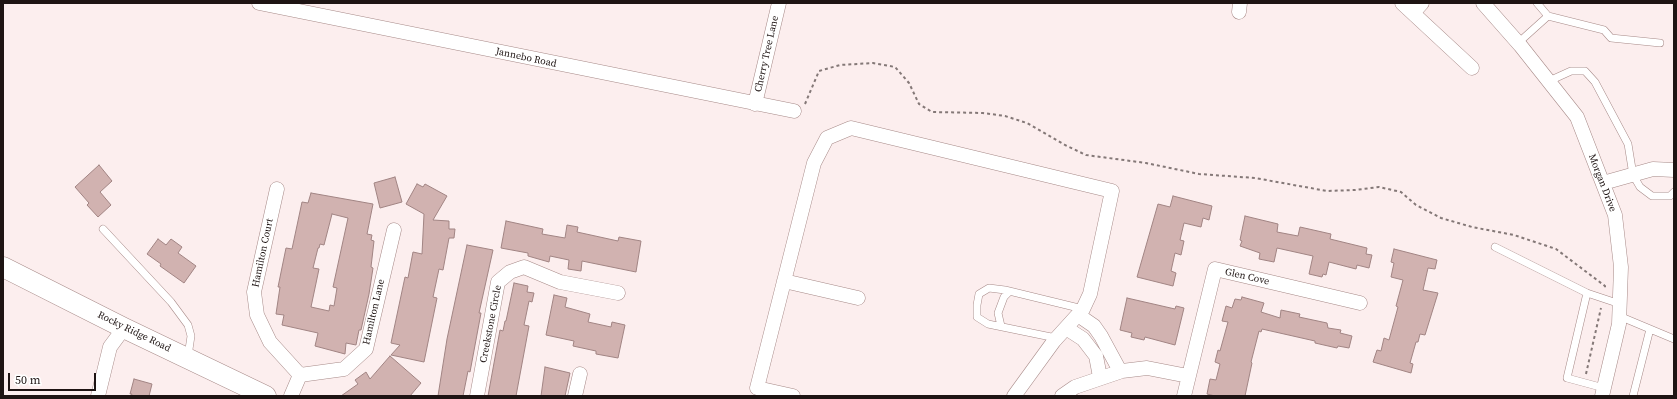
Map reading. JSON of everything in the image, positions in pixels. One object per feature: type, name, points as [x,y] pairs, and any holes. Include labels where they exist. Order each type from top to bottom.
[{"type":"main road","name":"Rocky Ridge Road","points":[[3,267],[124,328],[266,396]]},
{"type":"street","name":"Jannebo Road","points":[[259,3],[794,111]]},
{"type":"street","name":"Cherry Tree Lane","points":[[755,104],[779,3]]},
{"type":"street","points":[[1402,3],[1472,68]]},
{"type":"street","points":[[1413,14],[1422,3]]},
{"type":"street","name":"Morgan Drive","points":[[1483,3],[1550,81],[1577,117],[1615,215],[1621,268],[1619,324],[1603,392]]},
{"type":"street","points":[[793,396],[757,388],[814,163],[827,138],[851,128],[1112,191],[1090,294],[1080,312],[1056,338],[1014,396]]},
{"type":"street","points":[[1603,183],[1653,169],[1674,170]]},
{"type":"street","name":"Hamilton Court","points":[[277,189],[254,292],[257,315],[270,342],[300,375]]},
{"type":"street","name":"Hamilton Lane","points":[[300,375],[344,369],[366,349],[394,230]]},
{"type":"street","name":"Creekstone Circle","points":[[477,396],[498,282],[510,272],[524,267],[560,282],[618,293]]},
{"type":"street","name":"Glen Cove","points":[[1184,396],[1215,269],[1360,303]]},
{"type":"street","points":[[784,281],[858,298]]},
{"type":"street","points":[[1080,312],[1102,336],[1120,371]]},
{"type":"street","points":[[98,396],[110,347],[124,328]]},
{"type":"street","points":[[1066,328],[1083,339],[1096,356],[1100,377]]},
{"type":"street","points":[[1062,396],[1075,387],[1120,371],[1147,368],[1188,376]]},
{"type":"street","points":[[575,396],[580,374]]},
{"type":"street","points":[[291,396],[300,375]]},
{"type":"lane","points":[[1537,3],[1548,16],[1604,30],[1611,38],[1660,43]]},
{"type":"lane","points":[[1518,43],[1548,16]]},
{"type":"lane","points":[[1550,81],[1571,71],[1585,71],[1595,82],[1628,144],[1633,175],[1640,187],[1652,196],[1670,196],[1674,192]]},
{"type":"lane","points":[[103,229],[171,302],[188,325],[191,336],[187,358]]},
{"type":"lane","points":[[1495,247],[1587,293],[1603,298],[1619,310],[1650,329],[1674,339]]},
{"type":"lane","points":[[1056,338],[988,324],[977,317],[976,305],[979,294],[989,288],[1009,292],[1080,312]]},
{"type":"lane","points":[[1001,326],[998,313],[1004,297],[1009,292]]},
{"type":"lane","points":[[1587,293],[1567,378],[1584,383],[1603,392]]},
{"type":"lane","points":[[1633,396],[1650,329]]},
{"type":"path","points":[[794,111],[802,111],[819,71],[840,65],[873,63],[895,67],[909,83],[918,104],[932,112],[983,113],[1005,116],[1027,122],[1065,145],[1086,155],[1146,163],[1199,174],[1255,178],[1327,191],[1379,188],[1401,192],[1416,205],[1441,218],[1472,227],[1514,235],[1556,249],[1605,286],[1596,336],[1584,383]]},
{"type":"building","points":[[99,165],[112,181],[100,192],[111,205],[98,217],[87,205],[89,203],[75,187]]},
{"type":"building","points":[[395,177],[402,202],[380,208],[374,183]]},
{"type":"building","points":[[417,184],[423,187],[425,184],[447,196],[433,220],[449,221],[449,229],[455,229],[454,238],[449,238],[443,270],[439,269],[433,297],[437,298],[424,362],[391,355],[400,345],[391,343],[405,277],[408,278],[413,252],[422,254],[424,214],[406,204]]},
{"type":"building","points":[[311,193],[373,204],[367,234],[372,235],[371,240],[374,241],[371,267],[373,268],[369,294],[356,345],[346,343],[345,354],[315,346],[318,333],[282,325],[284,315],[276,314],[280,287],[278,287],[286,248],[292,249],[302,202],[308,203]],"holes":[[[332,214],[348,218],[333,287],[337,288],[334,306],[330,305],[329,311],[311,307],[319,269],[313,268],[318,248],[320,244],[324,245]]]},
{"type":"building","points":[[1173,196],[1212,206],[1209,220],[1203,218],[1201,227],[1184,223],[1180,240],[1184,241],[1181,255],[1175,253],[1171,271],[1176,273],[1173,286],[1137,277],[1158,204],[1170,207]]},
{"type":"building","points":[[1245,216],[1278,224],[1277,232],[1298,236],[1300,227],[1331,234],[1330,239],[1367,248],[1366,254],[1372,255],[1369,268],[1357,265],[1356,269],[1329,262],[1326,275],[1323,274],[1322,277],[1309,274],[1313,256],[1277,248],[1274,262],[1259,259],[1260,253],[1240,246]]},
{"type":"building","points":[[506,221],[543,229],[542,234],[565,238],[567,225],[578,227],[577,232],[618,241],[619,237],[641,241],[636,272],[582,261],[581,271],[568,269],[569,260],[550,256],[549,262],[528,256],[528,253],[501,248]]},
{"type":"building","points":[[158,239],[166,245],[171,239],[182,247],[178,253],[196,266],[184,283],[160,266],[161,264],[147,254]]},
{"type":"building","points":[[467,245],[493,250],[479,313],[481,313],[470,372],[468,371],[463,396],[438,396],[447,339]]},
{"type":"building","points":[[1394,249],[1437,260],[1435,269],[1428,268],[1423,290],[1438,293],[1425,335],[1420,334],[1418,342],[1416,342],[1410,363],[1413,364],[1411,373],[1373,362],[1377,350],[1381,351],[1384,338],[1389,340],[1398,307],[1396,306],[1403,280],[1391,277],[1394,263],[1391,262]]},
{"type":"building","points":[[514,283],[528,286],[527,292],[534,293],[532,302],[529,301],[524,325],[529,326],[516,396],[488,396],[500,330],[503,331],[506,321]]},
{"type":"building","points":[[554,295],[567,298],[565,307],[590,314],[588,322],[611,327],[612,322],[625,325],[618,358],[596,354],[596,351],[573,346],[574,341],[546,335]]},
{"type":"building","points":[[1242,297],[1264,303],[1261,312],[1280,318],[1281,310],[1300,314],[1299,317],[1327,323],[1328,328],[1341,330],[1340,333],[1352,336],[1349,348],[1338,346],[1337,348],[1315,343],[1315,341],[1262,329],[1261,332],[1259,331],[1251,362],[1245,396],[1215,396],[1207,394],[1210,379],[1216,380],[1220,364],[1215,362],[1218,350],[1220,351],[1228,322],[1222,321],[1226,306],[1232,308],[1235,299],[1241,300]]},
{"type":"building","points":[[1127,298],[1175,309],[1176,306],[1184,308],[1175,345],[1145,337],[1144,340],[1131,337],[1132,333],[1120,330]]},
{"type":"building","points":[[390,356],[421,383],[410,396],[341,396],[358,384],[355,380],[366,372],[370,379]]},
{"type":"building","points":[[545,367],[570,373],[565,396],[541,396]]},
{"type":"building","points":[[134,379],[152,384],[149,396],[131,396],[132,394],[130,394]]}]
